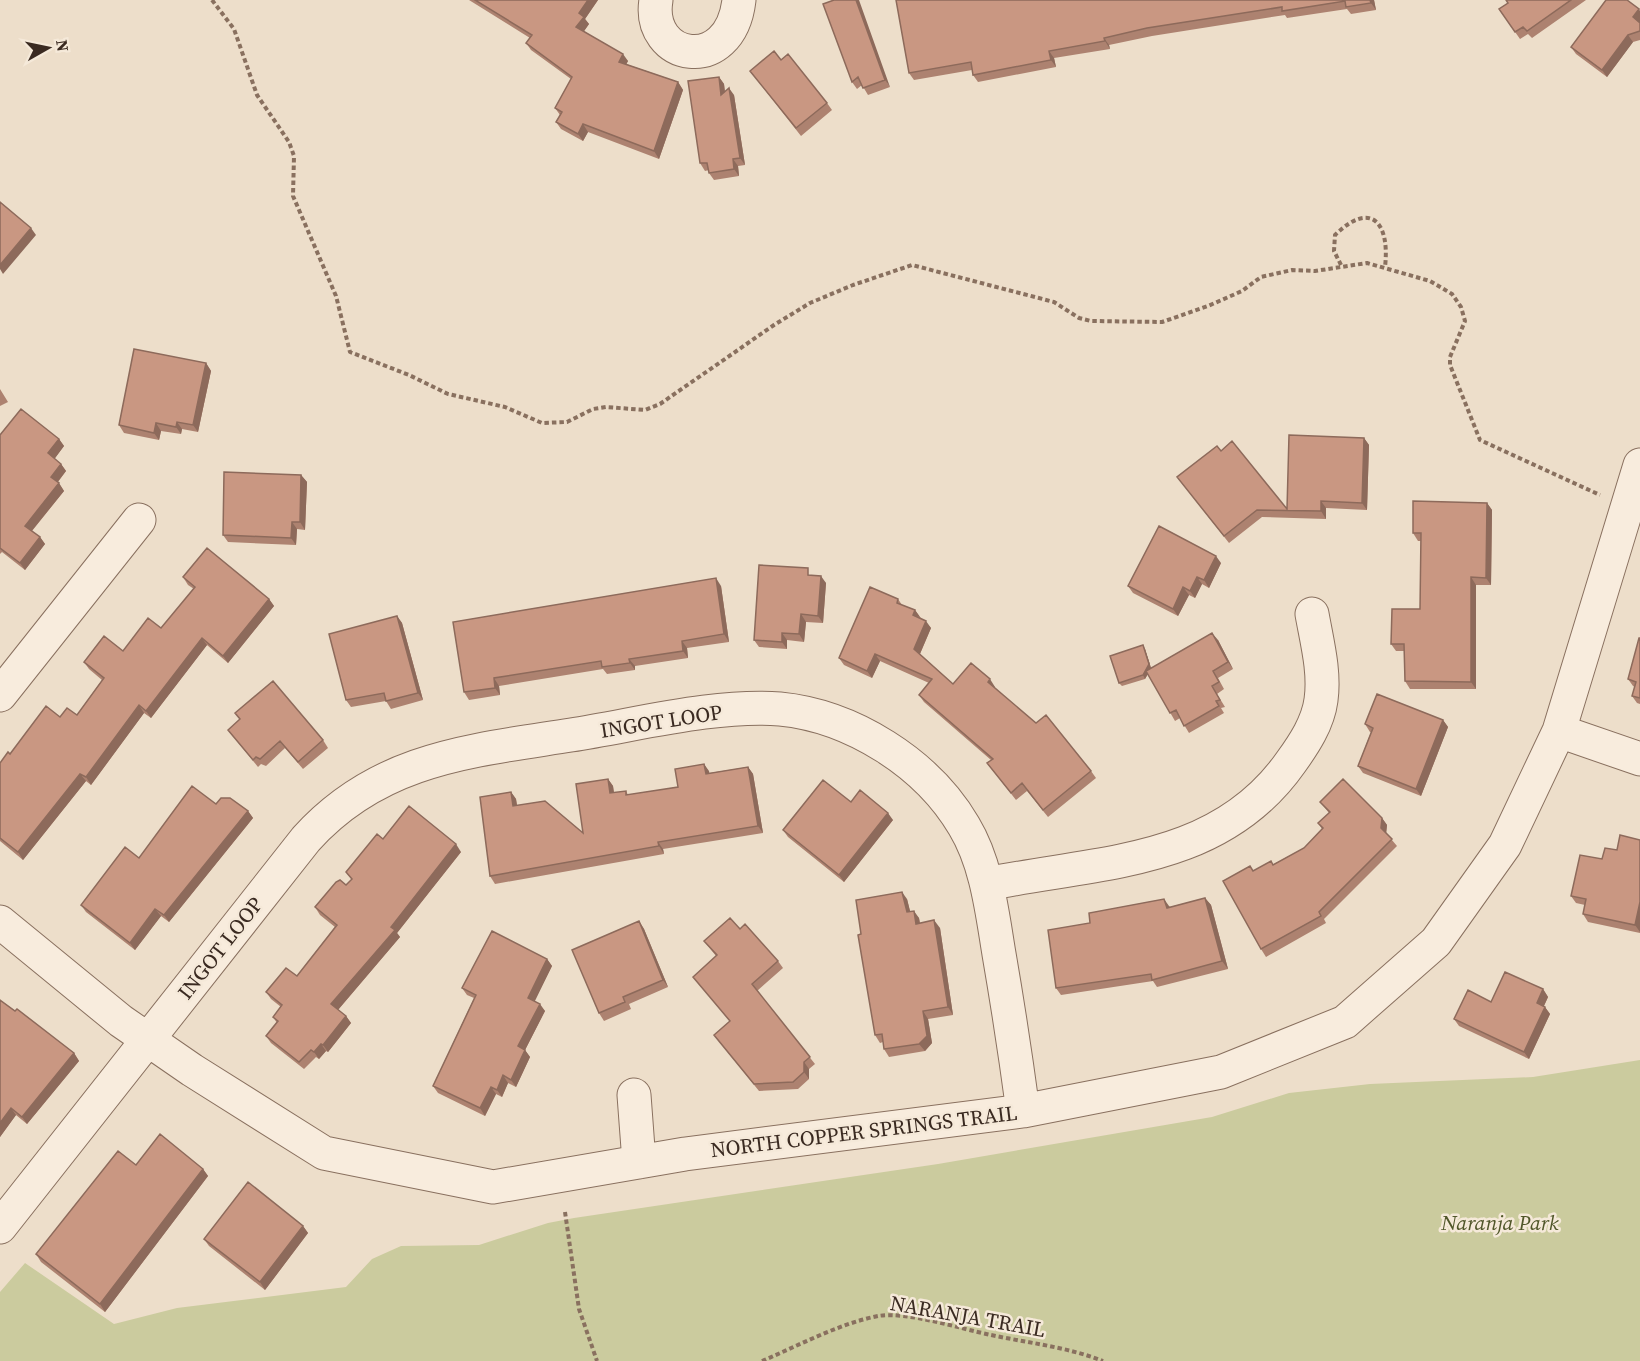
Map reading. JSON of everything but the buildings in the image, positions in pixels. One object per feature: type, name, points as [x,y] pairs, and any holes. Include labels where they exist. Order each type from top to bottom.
[{"type":"street","points":[[656,0],[657,24],[663,38],[674,46],[700,51],[714,48],[724,41],[732,26],[738,0]]},
{"type":"street","name":"NORTH COPPER SPRINGS TRAIL","points":[[0,922],[121,1021],[192,1070],[324,1153],[493,1187],[639,1162],[1023,1111],[1221,1072],[1345,1022],[1436,942],[1505,845],[1559,732],[1640,465]]},
{"type":"street","points":[[0,695],[139,520]]},
{"type":"street","points":[[987,884],[1178,848],[1212,833],[1248,808],[1283,774],[1308,738],[1321,702],[1322,676],[1312,614]]},
{"type":"street","name":"INGOT LOOP","points":[[0,1227],[306,839],[327,816],[386,777],[427,762],[484,749],[733,709],[781,709],[828,719],[871,737],[910,764],[944,800],[965,827],[987,884],[1023,1111]]},
{"type":"street","points":[[1559,732],[1640,759]]},
{"type":"street","points":[[634,1095],[639,1162]]},
{"type":"path","points":[[212,0],[234,28],[257,95],[289,142],[294,156],[293,196],[336,296],[350,352],[409,375],[448,394],[505,407],[542,423],[567,422],[593,410],[606,407],[645,410],[660,404],[774,325],[810,303],[853,285],[912,265],[1054,302],[1079,318],[1091,321],[1162,322],[1242,291],[1261,277],[1292,270],[1315,271],[1341,265],[1367,263],[1430,281],[1452,294],[1461,307],[1465,321],[1450,357],[1450,365],[1480,440],[1627,506]]},
{"type":"path","points":[[1341,265],[1334,251],[1335,235],[1354,219],[1366,217],[1378,223],[1387,240],[1384,267]]},
{"type":"path","points":[[565,1212],[579,1309],[597,1361]]},
{"type":"path","name":"NARANJA TRAIL","points":[[762,1361],[842,1327],[880,1316],[917,1319],[993,1336],[1047,1344],[1103,1361]]},
{"type":"green space","name":"Naranja Park","points":[[1640,1060],[1640,1361],[0,1361],[0,1292],[25,1263],[114,1324],[177,1308],[346,1287],[372,1259],[401,1246],[479,1245],[548,1223],[574,1218],[938,1164],[1212,1117],[1289,1093],[1370,1084],[1533,1077]]}]
